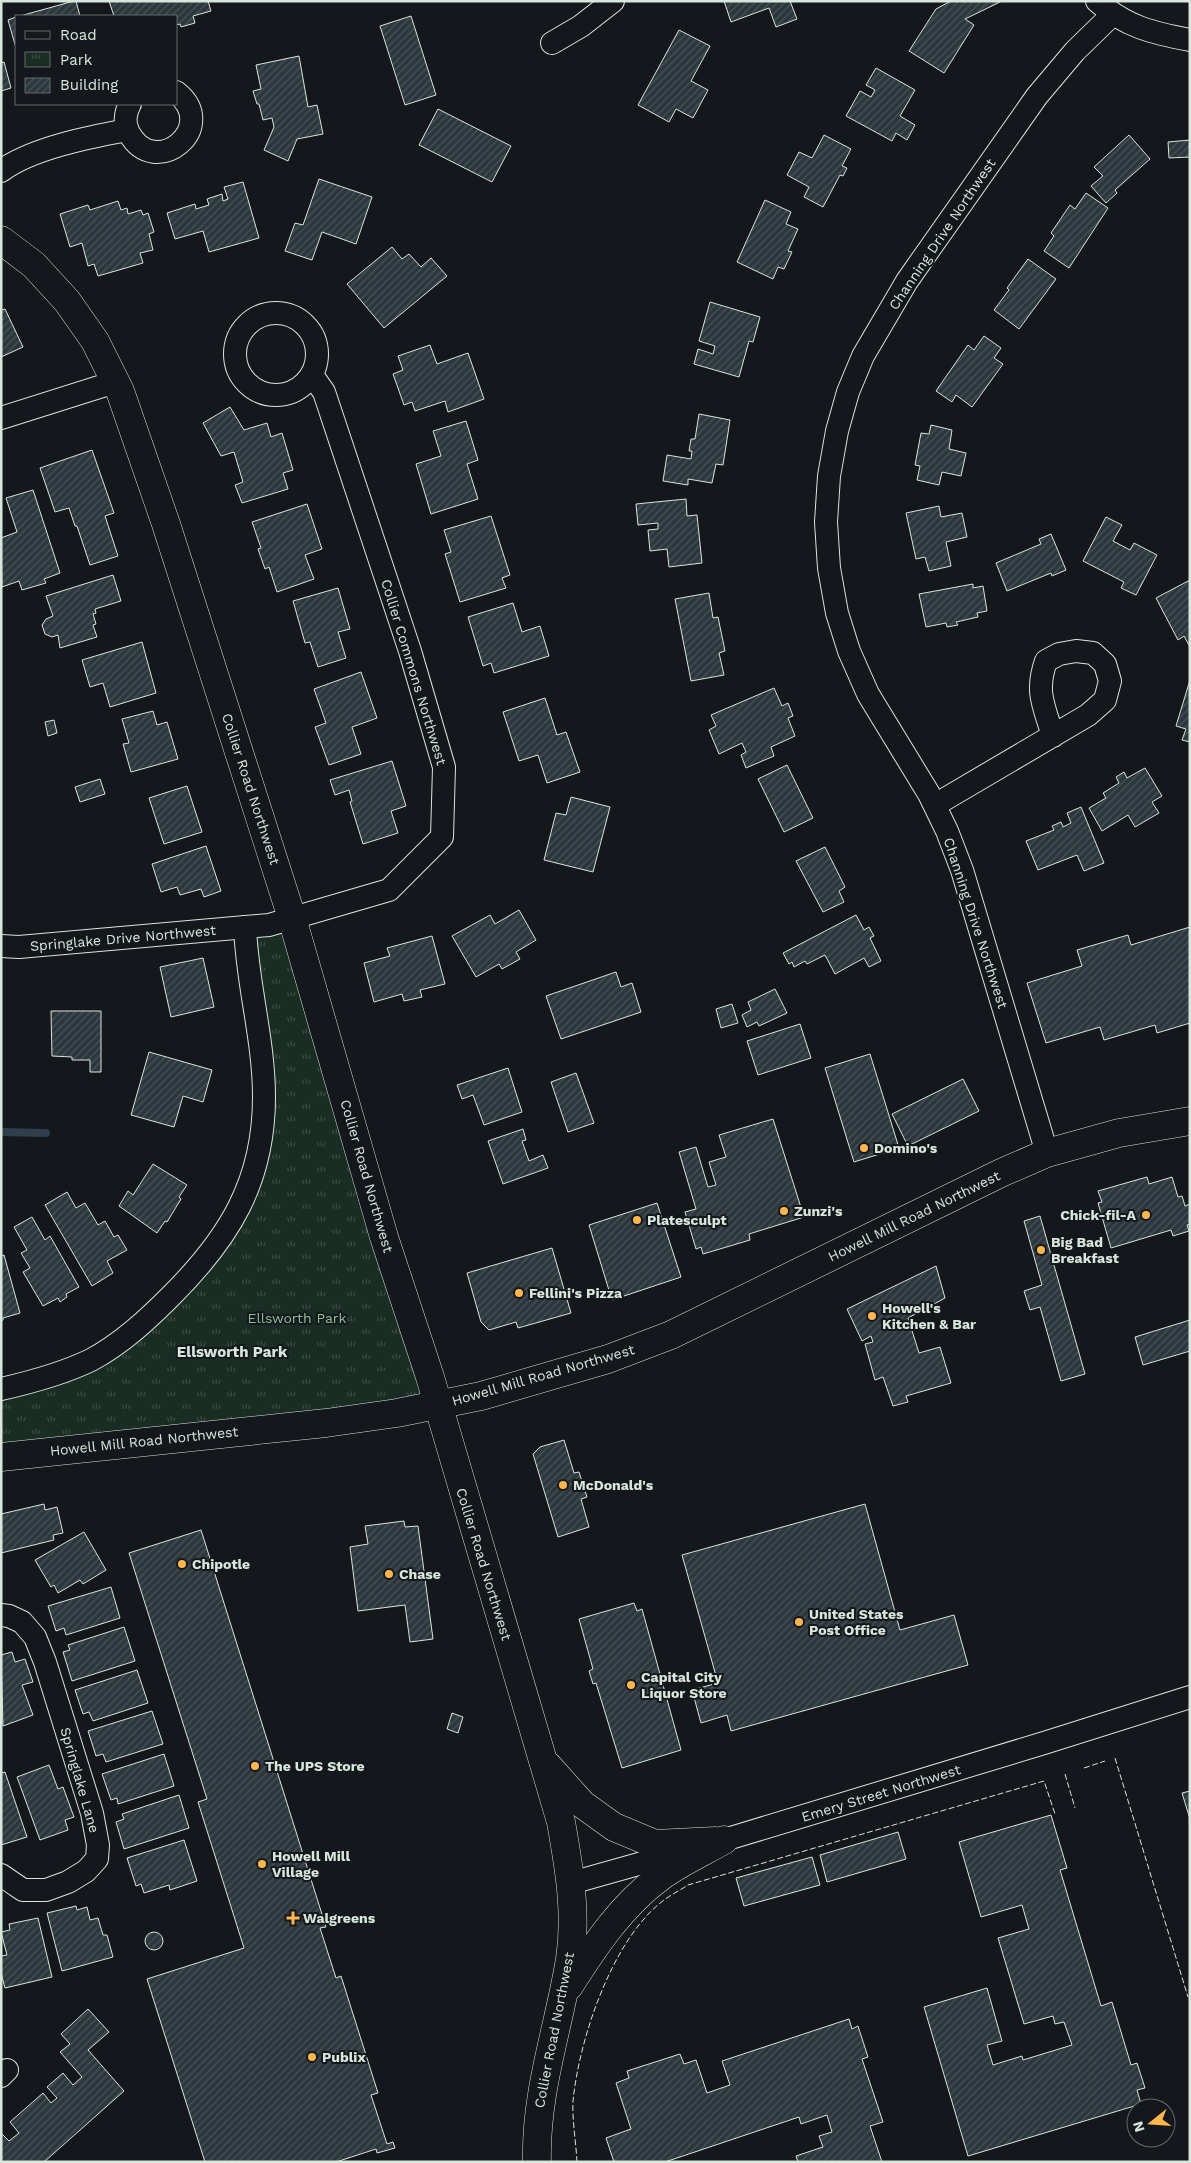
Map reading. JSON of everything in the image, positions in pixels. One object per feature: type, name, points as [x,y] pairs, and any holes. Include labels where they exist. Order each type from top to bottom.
[{"type":"street","points":[[552,43],[582,26],[613,1]]},
{"type":"street","name":"Channing Drive Northwest","points":[[1047,1153],[962,870],[947,831],[934,805],[868,694],[850,652],[837,613],[829,568],[826,522],[829,476],[837,430],[848,392],[863,356],[907,281],[1037,96],[1075,51],[1105,8],[1152,33],[1190,40]]},
{"type":"street","points":[[130,105],[126,119],[127,130],[132,139],[149,151],[170,151],[179,145],[188,133],[191,117],[188,106],[178,94]]},
{"type":"street","points":[[1,171],[9,165],[36,154],[94,136],[127,130]]},
{"type":"street","name":"Collier Road Northwest","points":[[1,240],[34,265],[67,301],[95,340],[115,382],[166,524],[292,918],[384,1237],[438,1405],[561,1822],[571,1884],[570,1957],[542,2087],[537,2121],[537,2162]]},
{"type":"street","name":"Collier Commons Northwest","points":[[245,928],[269,925],[389,890],[442,837],[444,767],[410,651],[324,392],[312,375]]},
{"type":"street","points":[[1,418],[115,382]]},
{"type":"street","points":[[934,805],[1052,736]]},
{"type":"street","points":[[1,1389],[39,1381],[92,1359],[144,1324],[200,1266],[231,1225],[250,1182],[261,1140],[264,1097],[260,1034],[246,962],[245,928]]},
{"type":"street","name":"Springlake Drive Northwest","points":[[1,946],[245,928]]},
{"type":"street","name":"Howell Mill Road Northwest","points":[[1,1457],[326,1423],[396,1414],[481,1396],[580,1367],[671,1335],[1003,1172],[1047,1153],[1119,1133],[1190,1121]]},
{"type":"street","name":"Springlake Lane","points":[[1,1615],[9,1616],[22,1622],[34,1637],[45,1662],[92,1813],[98,1845],[97,1859],[86,1871],[68,1882],[46,1890],[23,1890],[1,1875]]},
{"type":"street","name":"Emery Street Northwest","points":[[571,1884],[724,1840],[1044,1743],[1190,1696]]},
{"type":"street","points":[[543,1761],[582,1804],[614,1826],[655,1844],[724,1840]]},
{"type":"street","points":[[562,1998],[599,1939],[631,1902],[661,1876],[724,1840]]},
{"type":"green space","name":"Ellsworth Park","points":[[292,918],[438,1405],[1,1454],[1,1389],[92,1359],[200,1266],[261,1140],[245,927]]},
{"type":"building","points":[[76,1],[80,15],[24,15]]},
{"type":"building","points":[[109,1],[208,1],[211,11],[193,16],[195,23],[181,27],[180,24],[178,24],[178,15],[114,15]]},
{"type":"building","points":[[724,1],[790,1],[797,19],[776,27],[769,8],[731,22]]},
{"type":"building","points":[[951,1],[1002,1],[965,19],[974,25],[944,73],[909,51],[936,9]]},
{"type":"building","points":[[411,16],[436,95],[405,105],[380,26]]},
{"type":"building","points":[[15,17],[15,44],[8,20]]},
{"type":"building","points":[[679,30],[710,46],[691,81],[708,90],[693,118],[676,109],[669,122],[638,105]]},
{"type":"building","points":[[299,56],[308,107],[317,105],[323,134],[297,139],[288,161],[264,150],[274,127],[272,118],[263,120],[253,91],[261,89],[256,65]]},
{"type":"building","points":[[4,62],[11,88],[1,91],[1,63]]},
{"type":"building","points":[[876,68],[915,90],[900,116],[915,125],[907,140],[896,133],[892,141],[846,116],[860,91],[871,97],[875,90],[866,85]]},
{"type":"building","points":[[438,109],[511,146],[492,182],[419,145]]},
{"type":"building","points":[[824,135],[851,149],[842,166],[847,168],[843,176],[840,175],[823,207],[804,197],[809,187],[787,175],[799,152],[812,158]]},
{"type":"building","points":[[1129,135],[1150,159],[1115,190],[1117,193],[1106,203],[1091,186],[1103,176],[1094,167]]},
{"type":"building","points":[[1190,140],[1190,157],[1169,158],[1168,142]]},
{"type":"building","points":[[319,179],[372,197],[356,244],[322,232],[312,260],[285,251],[295,223],[303,225]]},
{"type":"building","points":[[243,182],[259,238],[209,252],[203,231],[175,239],[167,213],[195,204],[196,209],[209,205],[207,199],[222,194],[223,201],[228,199],[224,187]]},
{"type":"building","points":[[1086,193],[1108,208],[1069,268],[1044,251],[1054,236],[1051,233],[1070,205],[1075,209]]},
{"type":"building","points":[[765,200],[791,212],[786,224],[798,229],[788,251],[792,252],[784,269],[778,267],[773,279],[737,262]]},
{"type":"building","points":[[118,201],[121,210],[127,208],[128,214],[141,210],[143,215],[148,213],[154,232],[149,234],[153,250],[140,253],[143,263],[98,276],[94,264],[88,266],[82,243],[70,247],[60,214],[88,205],[90,210]]},
{"type":"building","points":[[392,247],[402,259],[409,254],[421,267],[431,258],[447,276],[384,328],[347,284]]},
{"type":"building","points":[[1028,259],[1056,279],[1019,329],[994,310]]},
{"type":"building","points":[[710,302],[760,317],[753,342],[749,341],[739,377],[694,364],[698,349],[713,354],[715,346],[699,341]]},
{"type":"building","points":[[5,309],[23,347],[1,357],[1,310]]},
{"type":"building","points":[[984,336],[1001,348],[994,358],[1003,364],[972,407],[956,395],[952,402],[936,391],[968,345],[974,350]]},
{"type":"building","points":[[430,345],[437,364],[468,353],[484,399],[448,412],[445,401],[415,411],[412,402],[404,405],[393,374],[403,370],[398,356]]},
{"type":"building","points":[[230,407],[244,430],[267,423],[271,437],[282,433],[293,470],[283,473],[288,489],[242,503],[235,485],[243,482],[234,452],[221,456],[203,423]]},
{"type":"building","points":[[699,414],[730,420],[723,465],[716,464],[712,483],[688,479],[688,485],[663,481],[667,455],[691,459],[692,451],[689,451],[691,439],[695,439]]},
{"type":"building","points":[[466,421],[478,460],[467,464],[478,499],[431,514],[416,464],[441,456],[433,431]]},
{"type":"building","points":[[931,425],[952,430],[949,449],[966,453],[961,476],[942,472],[939,485],[917,480],[920,466],[915,465],[921,433],[929,434]]},
{"type":"building","points":[[92,450],[114,513],[105,516],[118,556],[90,565],[69,508],[55,512],[40,468]]},
{"type":"building","points":[[33,490],[60,573],[44,579],[46,583],[22,590],[19,581],[2,587],[1,538],[17,532],[6,498]]},
{"type":"building","points":[[686,499],[687,516],[697,515],[702,563],[669,567],[667,549],[650,551],[648,530],[658,529],[658,523],[638,525],[636,504]]},
{"type":"building","points":[[307,504],[322,549],[305,555],[314,579],[277,592],[269,567],[265,569],[258,549],[261,548],[252,522]]},
{"type":"building","points":[[939,506],[941,517],[962,513],[967,537],[946,542],[951,566],[929,571],[925,557],[916,559],[906,513]]},
{"type":"building","points":[[491,516],[510,575],[502,578],[506,588],[460,602],[445,554],[451,552],[444,530]]},
{"type":"building","points":[[1106,517],[1122,525],[1113,541],[1130,550],[1134,543],[1157,555],[1136,595],[1121,588],[1124,582],[1083,561]]},
{"type":"building","points":[[1051,534],[1066,570],[1052,576],[1051,573],[1007,591],[996,563],[1041,544],[1039,539]]},
{"type":"building","points":[[113,575],[121,601],[95,609],[96,613],[93,614],[96,624],[93,625],[97,637],[60,648],[58,635],[52,637],[45,634],[42,625],[46,619],[53,616],[46,596]]},
{"type":"building","points":[[1190,580],[1190,647],[1184,636],[1178,640],[1156,598]]},
{"type":"building","points":[[973,584],[973,588],[983,586],[987,611],[977,613],[978,617],[956,622],[958,625],[947,627],[946,623],[926,627],[919,594]]},
{"type":"building","points":[[338,588],[350,629],[338,632],[346,658],[318,667],[310,642],[305,643],[293,601]]},
{"type":"building","points":[[709,593],[713,618],[718,617],[725,651],[719,653],[724,675],[691,681],[675,599]]},
{"type":"building","points":[[513,603],[522,632],[540,626],[549,656],[494,673],[491,663],[483,666],[468,617]]},
{"type":"building","points":[[142,642],[156,693],[110,707],[103,683],[90,687],[82,660]]},
{"type":"building","points":[[361,672],[377,718],[352,727],[361,754],[329,765],[315,727],[326,723],[314,689]]},
{"type":"building","points":[[1190,680],[1190,742],[1182,740],[1186,729],[1176,726]]},
{"type":"building","points":[[774,688],[782,706],[788,703],[793,716],[788,718],[795,736],[771,747],[774,756],[746,768],[741,755],[746,752],[742,743],[719,754],[709,730],[716,726],[711,715]]},
{"type":"building","points":[[545,698],[557,735],[566,732],[580,772],[547,783],[538,755],[519,761],[503,712]]},
{"type":"building","points":[[153,711],[157,725],[167,722],[178,759],[131,772],[123,744],[129,743],[122,719]]},
{"type":"building","points":[[54,720],[57,733],[48,736],[45,722]]},
{"type":"building","points":[[392,761],[406,806],[391,811],[398,833],[363,844],[350,802],[352,801],[349,790],[335,795],[330,780]]},
{"type":"building","points":[[787,765],[813,818],[784,832],[758,779]]},
{"type":"building","points":[[1145,768],[1162,796],[1152,802],[1159,813],[1135,827],[1128,815],[1102,831],[1089,808],[1106,798],[1103,793],[1119,783],[1116,777],[1124,772],[1127,778]]},
{"type":"building","points":[[100,779],[105,794],[80,802],[75,787]]},
{"type":"building","points":[[187,786],[202,832],[164,844],[149,798]]},
{"type":"building","points":[[571,797],[610,807],[593,872],[544,860],[556,813],[566,815]]},
{"type":"building","points":[[1081,807],[1104,863],[1084,871],[1077,855],[1038,870],[1026,841],[1054,830],[1052,826],[1061,822],[1063,827],[1071,823],[1067,813]]},
{"type":"building","points":[[206,846],[221,891],[204,897],[201,889],[180,895],[177,887],[161,892],[152,864]]},
{"type":"building","points":[[825,847],[845,887],[839,891],[844,902],[823,912],[796,861]]},
{"type":"building","points":[[519,910],[536,940],[516,952],[520,959],[502,969],[499,964],[476,977],[452,936],[490,915],[495,924]]},
{"type":"building","points":[[856,915],[864,930],[869,927],[874,936],[870,938],[881,961],[869,967],[864,958],[835,974],[825,955],[807,964],[805,961],[794,967],[792,962],[789,964],[783,953]]},
{"type":"building","points":[[1190,927],[1190,1023],[1157,1033],[1155,1025],[1104,1040],[1100,1027],[1046,1043],[1027,983],[1082,966],[1077,950],[1128,935],[1131,945]]},
{"type":"building","points":[[432,936],[445,984],[420,990],[422,997],[404,1001],[402,994],[374,1002],[364,963],[390,956],[387,948]]},
{"type":"building","points":[[203,958],[214,1007],[171,1017],[160,967]]},
{"type":"building","points":[[616,972],[621,987],[632,983],[641,1012],[561,1039],[546,996]]},
{"type":"building","points":[[775,989],[787,1013],[759,1026],[757,1022],[747,1027],[742,1015],[751,1010],[748,1002]]},
{"type":"building","points":[[732,1004],[738,1023],[721,1028],[716,1009]]},
{"type":"building","points":[[51,1011],[101,1011],[101,1072],[90,1072],[90,1060],[72,1060],[72,1057],[52,1056]]},
{"type":"building","points":[[800,1024],[811,1058],[758,1075],[747,1041]]},
{"type":"building","points":[[149,1052],[212,1070],[203,1102],[183,1096],[174,1127],[131,1115]]},
{"type":"building","points":[[870,1054],[899,1148],[854,1162],[825,1068]]},
{"type":"building","points":[[508,1068],[522,1112],[484,1125],[473,1095],[462,1099],[457,1085]]},
{"type":"building","points":[[576,1073],[594,1123],[568,1132],[551,1082]]},
{"type":"building","points":[[963,1079],[979,1111],[908,1146],[892,1114]]},
{"type":"building","points":[[773,1119],[804,1217],[749,1234],[750,1240],[703,1254],[701,1247],[696,1249],[685,1212],[696,1209],[679,1152],[696,1147],[708,1187],[716,1185],[709,1162],[726,1157],[719,1135]]},
{"type":"building","points":[[523,1129],[526,1140],[522,1141],[529,1161],[543,1155],[548,1168],[503,1184],[488,1141]]},
{"type":"building","points":[[153,1164],[187,1185],[167,1222],[165,1221],[157,1233],[119,1206],[128,1191],[133,1195]]},
{"type":"building","name":"Chick-fil-A","points":[[1147,1177],[1149,1184],[1172,1177],[1178,1197],[1182,1196],[1185,1206],[1190,1204],[1190,1224],[1187,1225],[1189,1231],[1173,1236],[1171,1230],[1111,1248],[1098,1203],[1102,1202],[1098,1191]]},
{"type":"building","points":[[67,1192],[76,1208],[85,1203],[98,1225],[105,1221],[114,1237],[118,1235],[127,1250],[107,1261],[113,1273],[92,1286],[45,1205]]},
{"type":"building","points":[[657,1203],[681,1277],[612,1300],[589,1225]]},
{"type":"building","points":[[1040,1216],[1085,1374],[1061,1381],[1040,1307],[1030,1310],[1024,1291],[1042,1285],[1024,1221]]},
{"type":"building","points":[[32,1217],[45,1240],[50,1236],[79,1287],[66,1294],[67,1297],[60,1302],[58,1298],[43,1306],[23,1272],[30,1268],[21,1253],[27,1250],[14,1227]]},
{"type":"building","name":"Fellini's Pizza","points":[[552,1248],[571,1313],[518,1328],[516,1322],[489,1330],[481,1322],[467,1273]]},
{"type":"building","points":[[4,1255],[20,1313],[3,1318],[1,1321],[1,1256]]},
{"type":"building","points":[[936,1266],[945,1298],[908,1318],[919,1353],[940,1347],[951,1383],[906,1396],[908,1402],[893,1406],[883,1377],[875,1380],[865,1344],[873,1342],[871,1336],[862,1341],[847,1309]]},
{"type":"building","points":[[1190,1320],[1190,1351],[1143,1365],[1135,1337]]},
{"type":"building","name":"McDonald's","points":[[564,1440],[574,1473],[579,1472],[587,1497],[581,1499],[589,1527],[558,1537],[533,1454],[540,1447]]},
{"type":"building","points":[[44,1504],[45,1510],[57,1507],[63,1533],[53,1535],[54,1540],[1,1553],[1,1514]]},
{"type":"building","name":"United States Post Office","points":[[865,1504],[900,1630],[954,1615],[968,1665],[731,1731],[727,1715],[701,1723],[692,1690],[718,1683],[682,1555]]},
{"type":"building","name":"Chase","points":[[404,1521],[405,1527],[418,1526],[433,1639],[410,1642],[405,1605],[358,1611],[350,1547],[368,1544],[365,1526]]},
{"type":"building","name":"Howell Mill Village","points":[[201,1530],[326,1927],[320,1928],[336,1978],[341,1976],[378,2093],[371,2095],[387,2144],[393,2142],[395,2148],[377,2153],[376,2149],[336,2162],[205,2162],[147,1979],[244,1948],[198,1802],[207,1799],[129,1553]]},
{"type":"building","points":[[84,1532],[106,1570],[83,1584],[80,1580],[58,1593],[54,1585],[51,1587],[35,1560]]},
{"type":"building","points":[[111,1587],[120,1618],[66,1635],[64,1628],[56,1631],[48,1606]]},
{"type":"building","name":"Capital City Liquor Store","points":[[634,1603],[637,1611],[642,1609],[681,1750],[622,1768],[596,1683],[593,1684],[589,1671],[593,1669],[579,1619]]},
{"type":"building","points":[[124,1627],[135,1661],[72,1681],[63,1652],[70,1650],[68,1645]]},
{"type":"building","points":[[12,1652],[15,1662],[25,1659],[33,1682],[22,1685],[33,1715],[3,1726],[1,1655]]},
{"type":"building","points":[[137,1670],[148,1703],[93,1721],[89,1712],[83,1714],[75,1690]]},
{"type":"building","points":[[152,1711],[163,1744],[106,1762],[103,1754],[96,1756],[88,1731]]},
{"type":"building","points":[[452,1713],[463,1717],[458,1733],[447,1729]]},
{"type":"building","points":[[164,1754],[174,1786],[118,1804],[117,1798],[111,1800],[102,1774]]},
{"type":"building","points":[[49,1765],[58,1789],[63,1787],[74,1817],[65,1820],[68,1830],[40,1840],[17,1777]]},
{"type":"building","points":[[5,1772],[27,1837],[1,1845],[1,1773]]},
{"type":"building","points":[[1190,1791],[1190,1819],[1182,1793]]},
{"type":"building","points":[[179,1795],[189,1828],[124,1849],[116,1822],[124,1819],[122,1814]]},
{"type":"building","points":[[1051,1815],[1067,1868],[1060,1870],[1101,2006],[1112,2002],[1131,2065],[1137,2063],[1145,2088],[1137,2090],[1139,2098],[1126,2098],[1126,2109],[968,2156],[924,2007],[987,1988],[1002,2041],[987,2045],[993,2065],[1022,2056],[1023,2060],[1072,2045],[1064,2022],[1055,2024],[1053,2016],[1024,2024],[998,1938],[1029,1929],[1022,1905],[981,1917],[959,1842]]},
{"type":"building","points":[[898,1832],[906,1859],[827,1882],[820,1855]]},
{"type":"building","points":[[184,1840],[197,1881],[170,1890],[169,1885],[144,1893],[141,1884],[136,1886],[127,1858]]},
{"type":"building","points":[[812,1857],[820,1885],[744,1906],[736,1878]]},
{"type":"building","points":[[76,1906],[77,1910],[87,1907],[90,1920],[98,1918],[103,1935],[107,1935],[113,1957],[62,1971],[47,1913]]},
{"type":"building","points":[[38,1918],[52,1977],[5,1988],[1,1973],[1,1956],[7,1955],[1,1932],[10,1930],[9,1924]]},
{"type":"building","points":[[150,1932],[158,1932],[163,1937],[161,1948],[150,1950],[145,1945],[145,1937]]},
{"type":"building","points":[[88,2009],[109,2032],[88,2050],[124,2091],[44,2162],[1,2162],[1,2133],[9,2141],[19,2133],[10,2122],[43,2093],[51,2103],[57,2098],[47,2087],[63,2073],[73,2085],[82,2077],[60,2052],[70,2044],[61,2034]]},
{"type":"building","points":[[849,2019],[852,2029],[858,2026],[868,2057],[862,2059],[883,2122],[870,2126],[882,2162],[798,2162],[796,2156],[823,2147],[819,2136],[832,2132],[827,2115],[801,2124],[799,2117],[665,2162],[614,2162],[606,2138],[631,2129],[616,2083],[629,2078],[627,2071],[680,2054],[684,2064],[696,2060],[707,2093],[730,2085],[722,2061]]},
{"type":"waterway","points":[[1,1132],[46,1133]]},
{"type":"fence","points":[[1115,1758],[1188,1997]]},
{"type":"fence","points":[[1084,1768],[1105,1761]]},
{"type":"fence","points":[[1065,1774],[1075,1808]]},
{"type":"fence","points":[[577,2162],[573,2101],[576,2077],[590,2022],[612,1968],[626,1943],[642,1921],[666,1898],[688,1885],[1044,1781],[1055,1814]]},
{"type":"place","name":"Domino's","points":[[864,1148]]},
{"type":"place","name":"Zunzi's","points":[[784,1211]]},
{"type":"place","name":"Chick-fil-A","points":[[1146,1215]]},
{"type":"place","name":"Platesculpt","points":[[637,1220]]},
{"type":"place","name":"Big Bad Breakfast","points":[[1041,1250]]},
{"type":"place","name":"Fellini's Pizza","points":[[519,1293]]},
{"type":"place","name":"Howell's Kitchen & Bar","points":[[872,1316]]},
{"type":"place","name":"McDonald's","points":[[563,1485]]},
{"type":"place","name":"Chipotle","points":[[182,1564]]},
{"type":"place","name":"Chase","points":[[389,1574]]},
{"type":"place","name":"United States Post Office","points":[[799,1622]]},
{"type":"place","name":"Capital City Liquor Store","points":[[631,1685]]},
{"type":"place","name":"The UPS Store","points":[[255,1766]]},
{"type":"place","name":"Howell Mill Village","points":[[262,1864]]},
{"type":"place","name":"Walgreens","points":[[293,1918]]},
{"type":"place","name":"Publix","points":[[312,2057]]},
{"type":"district","name":"Ellsworth Park","points":[[232,1352]]}]
